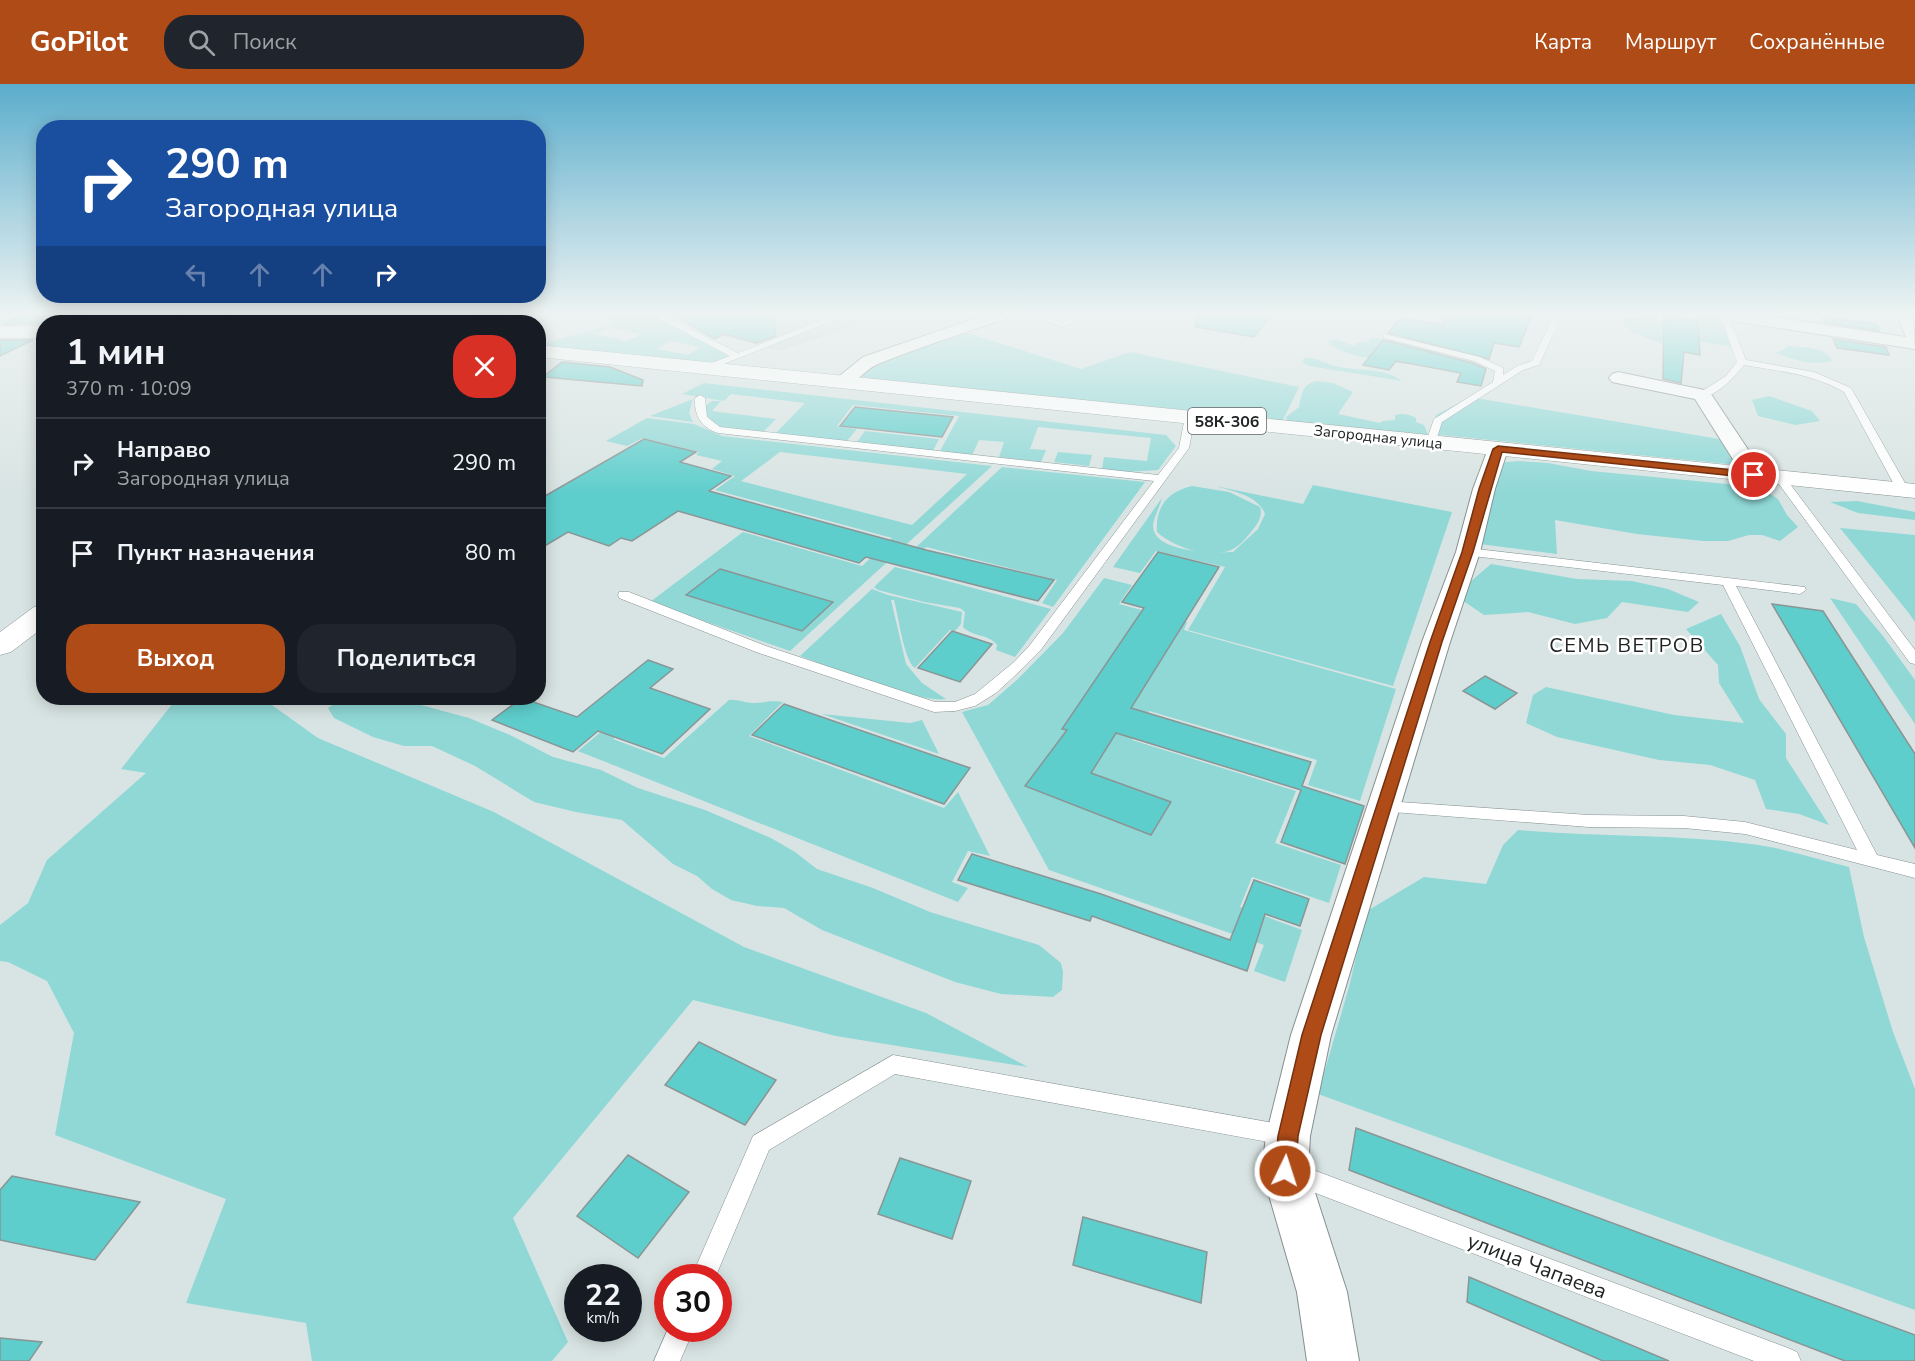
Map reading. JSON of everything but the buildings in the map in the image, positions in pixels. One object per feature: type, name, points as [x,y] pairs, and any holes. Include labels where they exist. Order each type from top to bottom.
[{"type":"main road","name":"Загородная улица","points":[[770,375],[1909,491]]},
{"type":"main road","points":[[0,646],[36,619]]},
{"type":"street","points":[[841,382],[851,375]]},
{"type":"street","points":[[1618,378],[1702,395],[1754,475]]},
{"type":"street","points":[[1333,1361],[1322,1292],[1285,1171],[1288,1136],[1311,1035],[1436,642],[1468,552],[1484,489],[1498,449]]},
{"type":"lane","points":[[1497,381],[1499,375]]},
{"type":"lane","points":[[1431,442],[1438,420],[1508,375]]},
{"type":"lane","points":[[1702,395],[1732,375]]},
{"type":"lane","points":[[1802,375],[1837,383],[1848,390],[1909,491]]},
{"type":"lane","points":[[700,398],[699,411],[705,424],[718,430],[1162,479]]},
{"type":"lane","points":[[624,596],[761,649],[934,707],[959,706],[978,698],[1006,677],[1035,648],[1184,448],[1190,417]]},
{"type":"lane","points":[[1780,478],[1915,660]]},
{"type":"lane","points":[[1468,552],[1800,590]]},
{"type":"lane","points":[[1727,581],[1871,860]]},
{"type":"lane","points":[[1385,807],[1589,821],[1684,822],[1745,828],[1915,871]]},
{"type":"lane","points":[[709,1264],[761,1143],[892,1064],[1288,1136]]},
{"type":"lane","name":"улица Чапаева","points":[[1285,1171],[1788,1361]]},
{"type":"lane","points":[[668,1361],[676,1342]]},
{"type":"shaded area","points":[[854,375],[1239,375],[1299,387],[1280,426],[846,381]]},
{"type":"shaded area","points":[[1362,375],[1391,375],[1402,381]]},
{"type":"shaded area","points":[[1316,381],[1333,383],[1353,392],[1338,414],[1380,423],[1395,420],[1395,415],[1409,415],[1416,418],[1416,422],[1424,425],[1428,435],[1287,423],[1286,417],[1299,407],[1305,387]]},
{"type":"shaded area","points":[[704,383],[1166,435],[1176,446],[1158,470],[1126,472],[1102,469],[1104,457],[1147,461],[1151,438],[1038,427],[1030,449],[1046,450],[1041,462],[999,457],[1004,442],[979,440],[972,455],[940,451],[959,416],[853,405],[837,426],[857,429],[846,442],[776,433],[805,403],[731,394],[724,401],[682,394]]},
{"type":"shaded area","points":[[1769,396],[1812,411],[1820,421],[1796,425],[1758,416],[1752,400]]},
{"type":"shaded area","points":[[1470,397],[1737,442],[1758,467],[1431,434],[1436,415]]},
{"type":"shaded area","points":[[693,399],[689,413],[693,422],[650,416]]},
{"type":"shaded area","points":[[712,401],[721,401],[712,411],[776,419],[763,432],[716,426],[706,414],[706,405]]},
{"type":"shaded area","points":[[647,418],[694,424],[722,436],[992,466],[790,651],[650,602],[743,532],[862,566],[892,538],[715,490],[735,476],[712,469],[722,461],[696,455],[699,452],[643,438],[627,446],[606,441]],"holes":[[[780,452],[967,474],[912,525],[741,481]]]},
{"type":"shaded area","points":[[865,431],[939,439],[933,451],[857,442]]},
{"type":"shaded area","points":[[1058,452],[1092,455],[1089,466],[1054,462]]},
{"type":"shaded area","points":[[1518,461],[1548,463],[1591,471],[1759,487],[1778,499],[1787,515],[1798,527],[1780,541],[1762,535],[1749,535],[1728,541],[1703,541],[1637,534],[1555,520],[1557,554],[1480,544],[1498,463]]},
{"type":"shaded area","points":[[1002,467],[1145,482],[1053,607],[1042,603],[1057,580],[926,547],[904,568],[897,565]]},
{"type":"shaded area","points":[[1313,485],[1452,512],[1393,686],[1188,630],[1225,567],[1156,551],[1140,573],[1113,567],[1162,498],[1153,525],[1155,534],[1163,541],[1186,549],[1233,552],[1258,529],[1265,514],[1257,502],[1251,498],[1215,486],[1303,504]]},
{"type":"shaded area","points":[[1192,486],[1229,492],[1260,507],[1261,514],[1258,523],[1237,547],[1222,552],[1202,552],[1182,547],[1157,532],[1158,515],[1165,501],[1184,488]]},
{"type":"shaded area","points":[[1857,501],[1915,512],[1915,520],[1858,513],[1830,502]]},
{"type":"shaded area","points":[[1840,528],[1915,535],[1915,622],[1908,612]]},
{"type":"shaded area","points":[[1491,564],[1577,579],[1632,581],[1668,589],[1699,602],[1688,612],[1622,602],[1607,618],[1575,624],[1528,612],[1484,615],[1462,600],[1464,587]]},
{"type":"shaded area","points":[[895,567],[1051,609],[1015,657],[996,650],[997,645],[994,641],[963,627],[965,612],[960,608],[924,602],[874,587]]},
{"type":"shaded area","points":[[1104,578],[1132,585],[1119,604],[1187,622],[1184,630],[1396,689],[1360,801],[1308,785],[1317,760],[1149,711],[1132,740],[1296,791],[1275,843],[1341,865],[1329,903],[1252,877],[1240,907],[1302,930],[1285,982],[1254,971],[1264,945],[1049,870],[962,712],[988,705],[1018,679],[1063,633]]},
{"type":"shaded area","points":[[872,589],[888,595],[962,612],[961,624],[955,631],[950,630],[915,668],[911,664],[902,637],[894,600],[891,600],[906,664],[922,683],[946,699],[917,696],[896,690],[800,656]]},
{"type":"shaded area","points":[[1830,598],[1856,604],[1915,680],[1915,724]]},
{"type":"shaded area","points":[[1721,614],[1740,646],[1759,699],[1786,734],[1786,758],[1829,825],[1799,814],[1766,809],[1755,780],[1710,765],[1659,760],[1557,737],[1526,723],[1533,695],[1546,687],[1674,715],[1744,723],[1719,683],[1718,665],[1686,629]]},
{"type":"shaded area","points":[[661,695],[613,739],[664,758],[729,700],[753,703],[783,702],[749,736],[944,808],[958,792],[990,856],[968,851],[952,882],[968,888],[958,902],[578,751],[637,702]]},
{"type":"shaded area","points":[[171,705],[272,705],[318,738],[494,812],[744,947],[926,1013],[1028,1067],[836,1036],[693,1000],[513,1218],[564,1333],[564,1342],[568,1342],[552,1361],[312,1361],[306,1323],[186,1303],[226,1199],[55,1135],[74,1033],[47,981],[8,962],[0,961],[0,925],[28,903],[47,860],[146,773],[121,769]]},
{"type":"shaded area","points":[[332,705],[421,705],[469,718],[510,735],[553,757],[601,770],[638,788],[705,810],[771,838],[795,852],[817,869],[873,888],[930,912],[1039,945],[1061,963],[1062,990],[1053,997],[1001,994],[955,982],[822,930],[784,908],[757,906],[731,900],[712,889],[697,876],[673,864],[622,820],[534,802],[475,766],[432,746],[404,746],[373,737],[334,718],[328,708]]},
{"type":"shaded area","points":[[822,714],[910,723],[922,720],[939,754]]},
{"type":"shaded area","points":[[1518,830],[1751,844],[1849,867],[1864,937],[1893,1032],[1915,1089],[1915,1310],[1318,1094],[1349,987],[1367,911],[1424,877],[1486,884],[1503,845]]},
{"type":"district","name":"СЕМЬ ВЕТРОВ","points":[[1627,645]]},
{"type":"route","points":[[1285,1171],[1288,1136],[1311,1035],[1436,642],[1468,552],[1484,489],[1498,449],[1754,475]]}]
